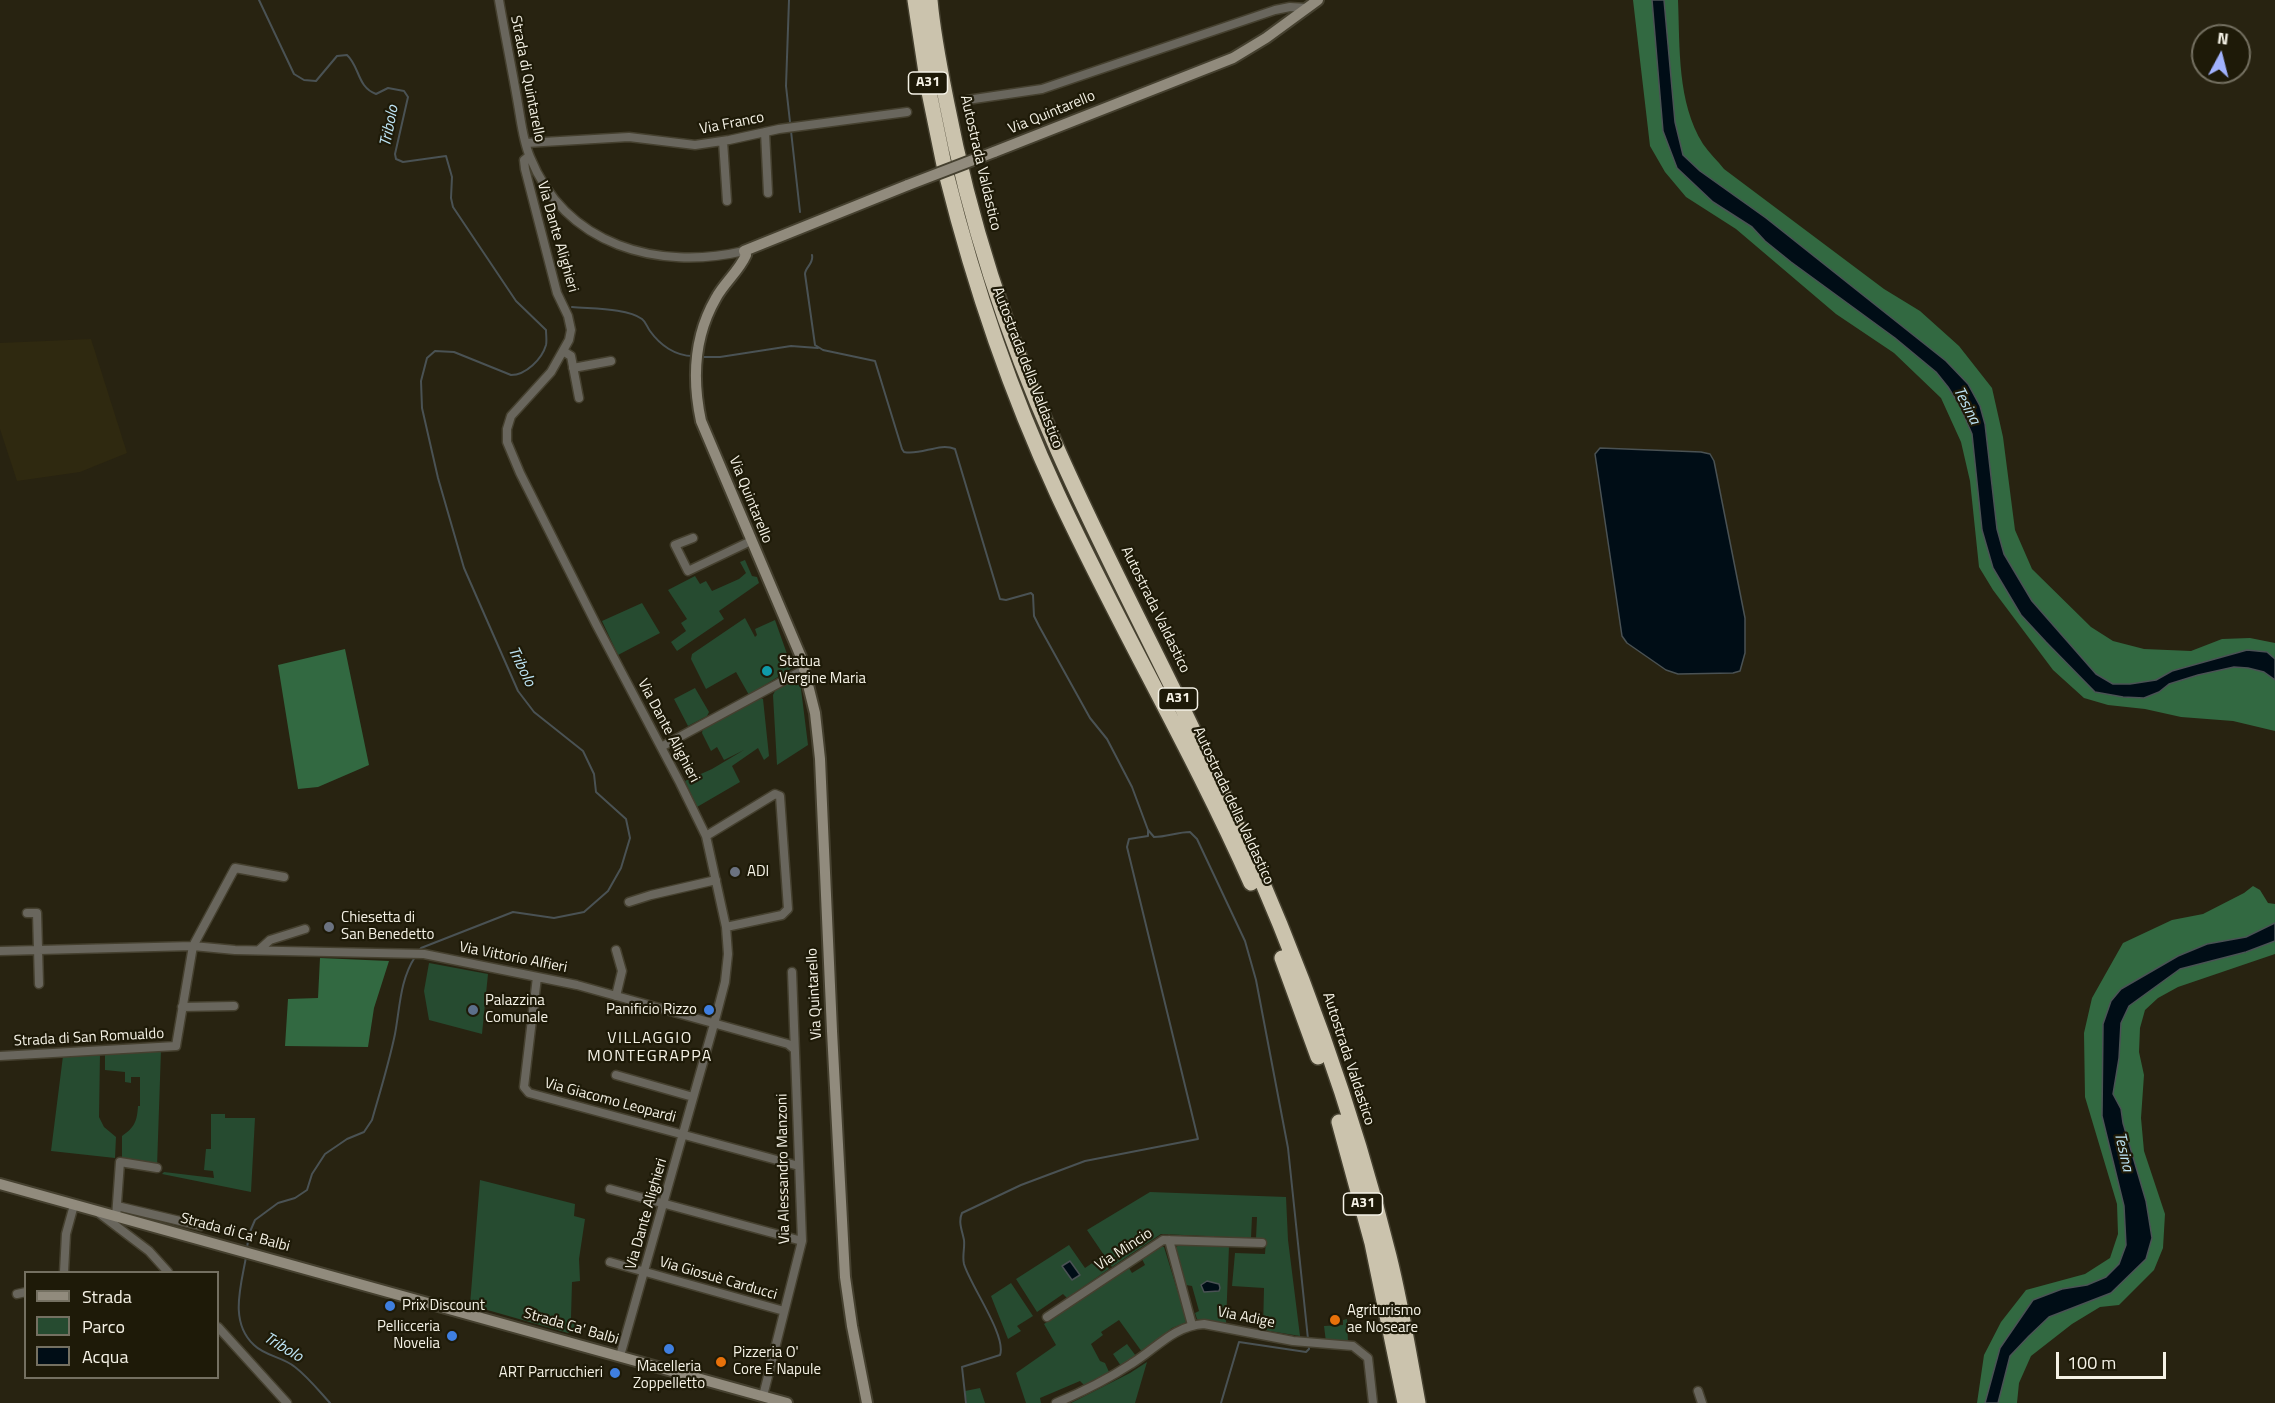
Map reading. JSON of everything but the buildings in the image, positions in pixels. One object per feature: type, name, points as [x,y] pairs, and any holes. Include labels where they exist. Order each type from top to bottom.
[{"type":"highway","name":"Autostrada della Valdastico","points":[[915,0],[929,92],[946,171],[969,259],[989,322],[1040,453],[1083,546],[1222,821],[1254,890],[1298,1000],[1339,1119],[1362,1202],[1386,1303],[1405,1403]]},
{"type":"highway","name":"Autostrada Valdastico","points":[[930,0],[933,30],[953,136],[990,279],[1020,362],[1056,448],[1232,812],[1312,1005],[1357,1144],[1389,1254],[1418,1403]]},
{"type":"street","name":"Strada di Quintarello","points":[[499,0],[529,156],[545,188],[566,213],[615,244],[644,254],[675,258],[712,258],[744,251]]},
{"type":"street","name":"Via Quintarello","points":[[867,1403],[845,1277],[831,1031],[820,759],[815,713],[805,669],[701,421],[697,399],[696,360],[700,338],[711,308],[726,281],[744,261],[746,255],[744,251],[1233,58],[1266,38],[1318,0]]},
{"type":"street","points":[[967,100],[1042,89],[1275,10],[1290,7],[1308,8]]},
{"type":"street","name":"Via Franco","points":[[525,143],[629,137],[695,145],[790,127],[907,112]]},
{"type":"street","points":[[765,132],[768,193]]},
{"type":"street","points":[[723,141],[726,201]]},
{"type":"street","name":"Via Dante Alighieri","points":[[529,156],[524,160],[525,170],[557,293],[570,325],[569,340],[551,372],[511,416],[507,429],[507,442],[520,473],[596,624],[706,836],[726,927],[728,954],[725,982],[620,1356]]},
{"type":"street","points":[[563,351],[571,356],[579,398]]},
{"type":"street","points":[[573,368],[610,361]]},
{"type":"street","points":[[693,538],[675,545],[688,571],[751,542]]},
{"type":"street","points":[[661,747],[805,669]]},
{"type":"street","points":[[706,836],[775,795],[780,796],[787,913],[726,927]]},
{"type":"street","name":"Strada di San Romualdo","points":[[0,1056],[176,1046],[193,946],[235,868],[284,877]]},
{"type":"street","points":[[629,902],[716,880]]},
{"type":"street","points":[[27,913],[37,913],[39,984]]},
{"type":"street","points":[[259,950],[270,939],[304,929]]},
{"type":"street","name":"Via Vittorio Alfieri","points":[[0,951],[193,946],[424,954],[537,976],[616,996],[788,1044],[794,1048]]},
{"type":"street","points":[[616,950],[621,971],[616,996]]},
{"type":"street","name":"Via Alessandro Manzoni","points":[[763,1396],[802,1241],[792,972]]},
{"type":"street","name":"Via Giacomo Leopardi","points":[[537,976],[524,1087],[529,1093],[799,1166]]},
{"type":"street","points":[[182,1007],[234,1006]]},
{"type":"street","points":[[616,1075],[693,1097]]},
{"type":"street","points":[[116,1212],[120,1162],[157,1168]]},
{"type":"street","name":"Strada di Ca' Balbi","points":[[0,1184],[96,1211],[116,1212],[201,1226]]},
{"type":"street","points":[[610,1189],[802,1241]]},
{"type":"street","points":[[64,1271],[66,1234],[74,1205]]},
{"type":"street","name":"Strada di Ca' Balbi","points":[[96,1211],[149,1251],[167,1271]]},
{"type":"street","name":"Strada di Ca' Balbi","points":[[116,1212],[236,1249],[346,1279]]},
{"type":"street","name":"Via Mincio","points":[[1047,1317],[1163,1240],[1262,1244]]},
{"type":"street","points":[[1056,1403],[1115,1374],[1175,1332],[1192,1325],[1169,1240]]},
{"type":"street","name":"Via Giosuè Carducci","points":[[610,1263],[784,1311]]},
{"type":"street","name":"Strada Ca' Balbi","points":[[346,1279],[787,1403]]},
{"type":"street","name":"Via Adige","points":[[1192,1325],[1204,1324],[1308,1342],[1353,1346],[1368,1358],[1373,1403]]},
{"type":"street","points":[[219,1328],[287,1403]]},
{"type":"street","name":"Via Quintarello","points":[[862,1403],[865,1391]]},
{"type":"street","points":[[1698,1391],[1702,1403]]},
{"type":"shaded area","points":[[91,339],[127,453],[80,472],[17,481],[0,429],[0,343]]},
{"type":"green space","points":[[1633,0],[1678,0],[1680,56],[1688,111],[1703,144],[1724,169],[1884,289],[1920,311],[1959,346],[1992,388],[2003,437],[2015,530],[2032,569],[2091,627],[2113,641],[2144,649],[2191,651],[2222,639],[2250,638],[2275,643],[2275,731],[2233,721],[2181,717],[2145,709],[2108,705],[2084,698],[2053,670],[1993,590],[1979,567],[1970,481],[1961,442],[1941,398],[1894,353],[1836,314],[1736,229],[1686,197],[1665,172],[1650,146]]},
{"type":"green space","points":[[745,560],[752,576],[757,577],[759,583],[719,611],[724,619],[677,651],[671,642],[686,631],[681,623],[687,619],[668,590],[695,576],[700,584],[706,581],[712,591],[739,579],[746,573],[740,562]]},
{"type":"green space","points":[[642,603],[660,633],[618,655],[602,621]]},
{"type":"green space","points":[[745,618],[755,637],[757,635],[755,629],[775,620],[792,668],[749,695],[736,672],[706,689],[691,659],[692,654]]},
{"type":"green space","points":[[345,649],[369,765],[318,787],[298,789],[278,665]]},
{"type":"green space","points":[[794,678],[800,681],[808,745],[777,765],[773,695],[776,689]]},
{"type":"green space","points":[[695,688],[709,712],[707,716],[688,726],[674,699]]},
{"type":"green space","points":[[760,698],[763,699],[769,756],[764,760],[758,748],[732,766],[740,782],[697,807],[685,781],[712,769],[744,750],[724,760],[717,747],[711,751],[702,733],[703,728]]},
{"type":"green space","points":[[2253,886],[2260,890],[2268,903],[2275,904],[2275,954],[2178,987],[2158,998],[2145,1010],[2140,1028],[2139,1052],[2144,1075],[2141,1118],[2144,1151],[2165,1214],[2163,1248],[2154,1270],[2119,1305],[2100,1307],[2072,1324],[2031,1356],[2019,1383],[2017,1403],[1977,1403],[1984,1355],[2001,1322],[2026,1290],[2085,1274],[2110,1258],[2118,1234],[2117,1204],[2085,1097],[2084,1033],[2092,998],[2123,943],[2172,920],[2203,914]]},
{"type":"green space","points":[[320,958],[389,961],[374,1008],[368,1047],[285,1046],[288,999],[318,998]]},
{"type":"green space","points":[[429,963],[488,974],[482,1034],[429,1020],[424,991]]},
{"type":"green space","points":[[161,1050],[157,1167],[122,1159],[122,1136],[130,1130],[137,1116],[138,1106],[140,1106],[140,1077],[131,1077],[131,1083],[125,1082],[125,1072],[105,1070],[105,1053]]},
{"type":"green space","points":[[100,1053],[99,1117],[104,1127],[116,1137],[115,1158],[51,1151],[63,1056]]},
{"type":"green space","points":[[211,1114],[225,1114],[225,1118],[255,1118],[251,1192],[162,1174],[164,1172],[214,1178],[213,1171],[204,1170],[206,1149],[211,1149]]},
{"type":"green space","points":[[480,1180],[575,1204],[574,1216],[585,1219],[579,1259],[580,1281],[572,1282],[571,1318],[577,1323],[575,1333],[568,1333],[470,1305]]},
{"type":"green space","points":[[1150,1192],[1286,1197],[1288,1240],[1300,1336],[1263,1330],[1264,1288],[1232,1286],[1235,1253],[1265,1254],[1266,1239],[1256,1238],[1257,1217],[1252,1217],[1251,1238],[1161,1234],[1112,1267],[1087,1230]]},
{"type":"green space","points":[[1069,1245],[1085,1268],[1101,1257],[1109,1269],[1067,1298],[1063,1294],[1037,1312],[1016,1279]]},
{"type":"green space","points":[[1179,1245],[1229,1246],[1226,1323],[1197,1319],[1195,1313],[1199,1311],[1192,1286],[1186,1285],[1176,1247]]},
{"type":"green space","points":[[1164,1247],[1187,1322],[1172,1328],[1142,1352],[1119,1320],[1101,1332],[1103,1335],[1091,1344],[1109,1372],[1084,1385],[1080,1381],[1040,1398],[1041,1403],[1026,1403],[1016,1373],[1056,1345],[1044,1324],[1129,1268],[1132,1273],[1145,1265],[1142,1259]]},
{"type":"green space","points":[[1011,1283],[1033,1316],[1017,1326],[1021,1331],[1008,1339],[991,1296]]},
{"type":"green space","points":[[1347,1319],[1348,1342],[1326,1342],[1324,1326],[1343,1325],[1343,1320]]},
{"type":"green space","points":[[1127,1344],[1136,1356],[1121,1366],[1113,1354]]},
{"type":"green space","points":[[1147,1362],[1135,1403],[1071,1403],[1130,1373]]},
{"type":"green space","points":[[980,1388],[985,1403],[967,1403],[965,1391]]},
{"type":"water","name":"Tesina","points":[[1652,0],[1664,0],[1675,122],[1683,155],[1700,171],[1766,218],[1946,361],[1968,384],[1980,406],[1985,424],[1997,529],[2004,554],[2032,601],[2096,674],[2113,684],[2156,680],[2172,671],[2247,650],[2267,652],[2275,659],[2275,680],[2264,672],[2234,667],[2169,684],[2159,692],[2144,698],[2095,692],[2021,615],[1993,568],[1982,530],[1972,434],[1960,406],[1948,387],[1936,372],[1895,338],[1791,262],[1752,227],[1713,202],[1677,168],[1663,131]]},
{"type":"water","points":[[1600,448],[1710,454],[1714,461],[1745,618],[1745,653],[1740,671],[1678,674],[1666,670],[1627,643],[1622,636],[1595,454]]},
{"type":"water","name":"Tesina","points":[[2275,923],[2275,941],[2246,952],[2180,969],[2129,1006],[2121,1023],[2119,1058],[2113,1094],[2121,1109],[2146,1201],[2152,1238],[2146,1259],[2111,1293],[2049,1317],[2010,1356],[1998,1403],[1985,1403],[2000,1348],[2033,1300],[2062,1289],[2087,1285],[2106,1277],[2119,1264],[2126,1245],[2124,1206],[2102,1116],[2103,1024],[2111,1001],[2121,989],[2178,956],[2207,944],[2246,937]]},
{"type":"water","points":[[1070,1261],[1080,1275],[1072,1280],[1062,1266]]},
{"type":"water","points":[[1207,1281],[1219,1284],[1219,1291],[1204,1292],[1201,1285]]},
{"type":"waterway","name":"Tribolo","points":[[259,0],[294,74],[304,80],[316,81],[337,56],[347,55],[365,87],[370,91],[376,94],[388,88],[404,91],[408,97],[395,154],[396,159],[403,162],[446,156],[452,177],[453,207],[516,301],[546,330],[546,345],[541,356],[528,369],[517,374],[511,375],[454,352],[435,351],[427,358],[421,381],[422,408],[438,478],[464,568],[518,691],[534,712],[583,751],[594,774],[596,792],[626,819],[630,838],[621,868],[608,891],[584,912],[554,918],[513,912],[421,948],[418,952]]},
{"type":"waterway","points":[[789,0],[786,86],[800,212]]},
{"type":"waterway","points":[[812,255],[812,261],[805,274],[815,345],[823,350],[875,361],[904,452],[943,447],[955,449],[1000,599],[1006,600],[1031,593],[1033,595],[1034,616],[1090,718],[1107,739],[1132,787],[1148,830],[1154,837],[1190,832],[1197,839],[1245,941],[1256,980],[1288,1148],[1308,1339]]},
{"type":"waterway","points":[[572,307],[618,311],[635,315],[643,320],[663,345],[674,352],[693,356]]},
{"type":"waterway","points":[[702,357],[720,357],[791,346],[818,348]]},
{"type":"waterway","points":[[966,1403],[962,1367],[1000,1355],[1001,1346],[993,1323],[964,1264],[964,1240],[960,1223],[962,1213],[1021,1185],[1085,1161],[1198,1139],[1127,847],[1129,839],[1148,836],[1148,830]]},
{"type":"waterway","name":"Tribolo","points":[[247,1248],[249,1234],[255,1220],[278,1203],[295,1198],[307,1190],[312,1174],[325,1154],[347,1139],[364,1132],[372,1120],[393,1045],[403,984],[415,957]]},
{"type":"waterway","name":"Tribolo","points":[[246,1257],[239,1303],[239,1315],[246,1336],[258,1349],[295,1367],[330,1403]]},
{"type":"waterway","points":[[1221,1403],[1239,1342],[1306,1352],[1309,1345]]},
{"type":"place","name":"Statua Vergine Maria","points":[[767,671]]},
{"type":"place","name":"ADI","points":[[735,872]]},
{"type":"place","name":"Chiesetta di San Benedetto","points":[[329,927]]},
{"type":"place","name":"Palazzina Comunale","points":[[473,1010]]},
{"type":"place","name":"Panificio Rizzo","points":[[709,1010]]},
{"type":"place","name":"Prix Discount","points":[[390,1306]]},
{"type":"place","name":"Agriturismo ae Noseare","points":[[1335,1320]]},
{"type":"place","name":"Pellicceria Novelia","points":[[452,1336]]},
{"type":"place","name":"Macelleria Zoppelletto","points":[[669,1349]]},
{"type":"place","name":"Pizzeria O' Core E Napule","points":[[721,1362]]},
{"type":"place","name":"ART Parrucchieri","points":[[615,1373]]},
{"type":"district","name":"VILLAGGIO MONTEGRAPPA","points":[[650,1048]]}]
